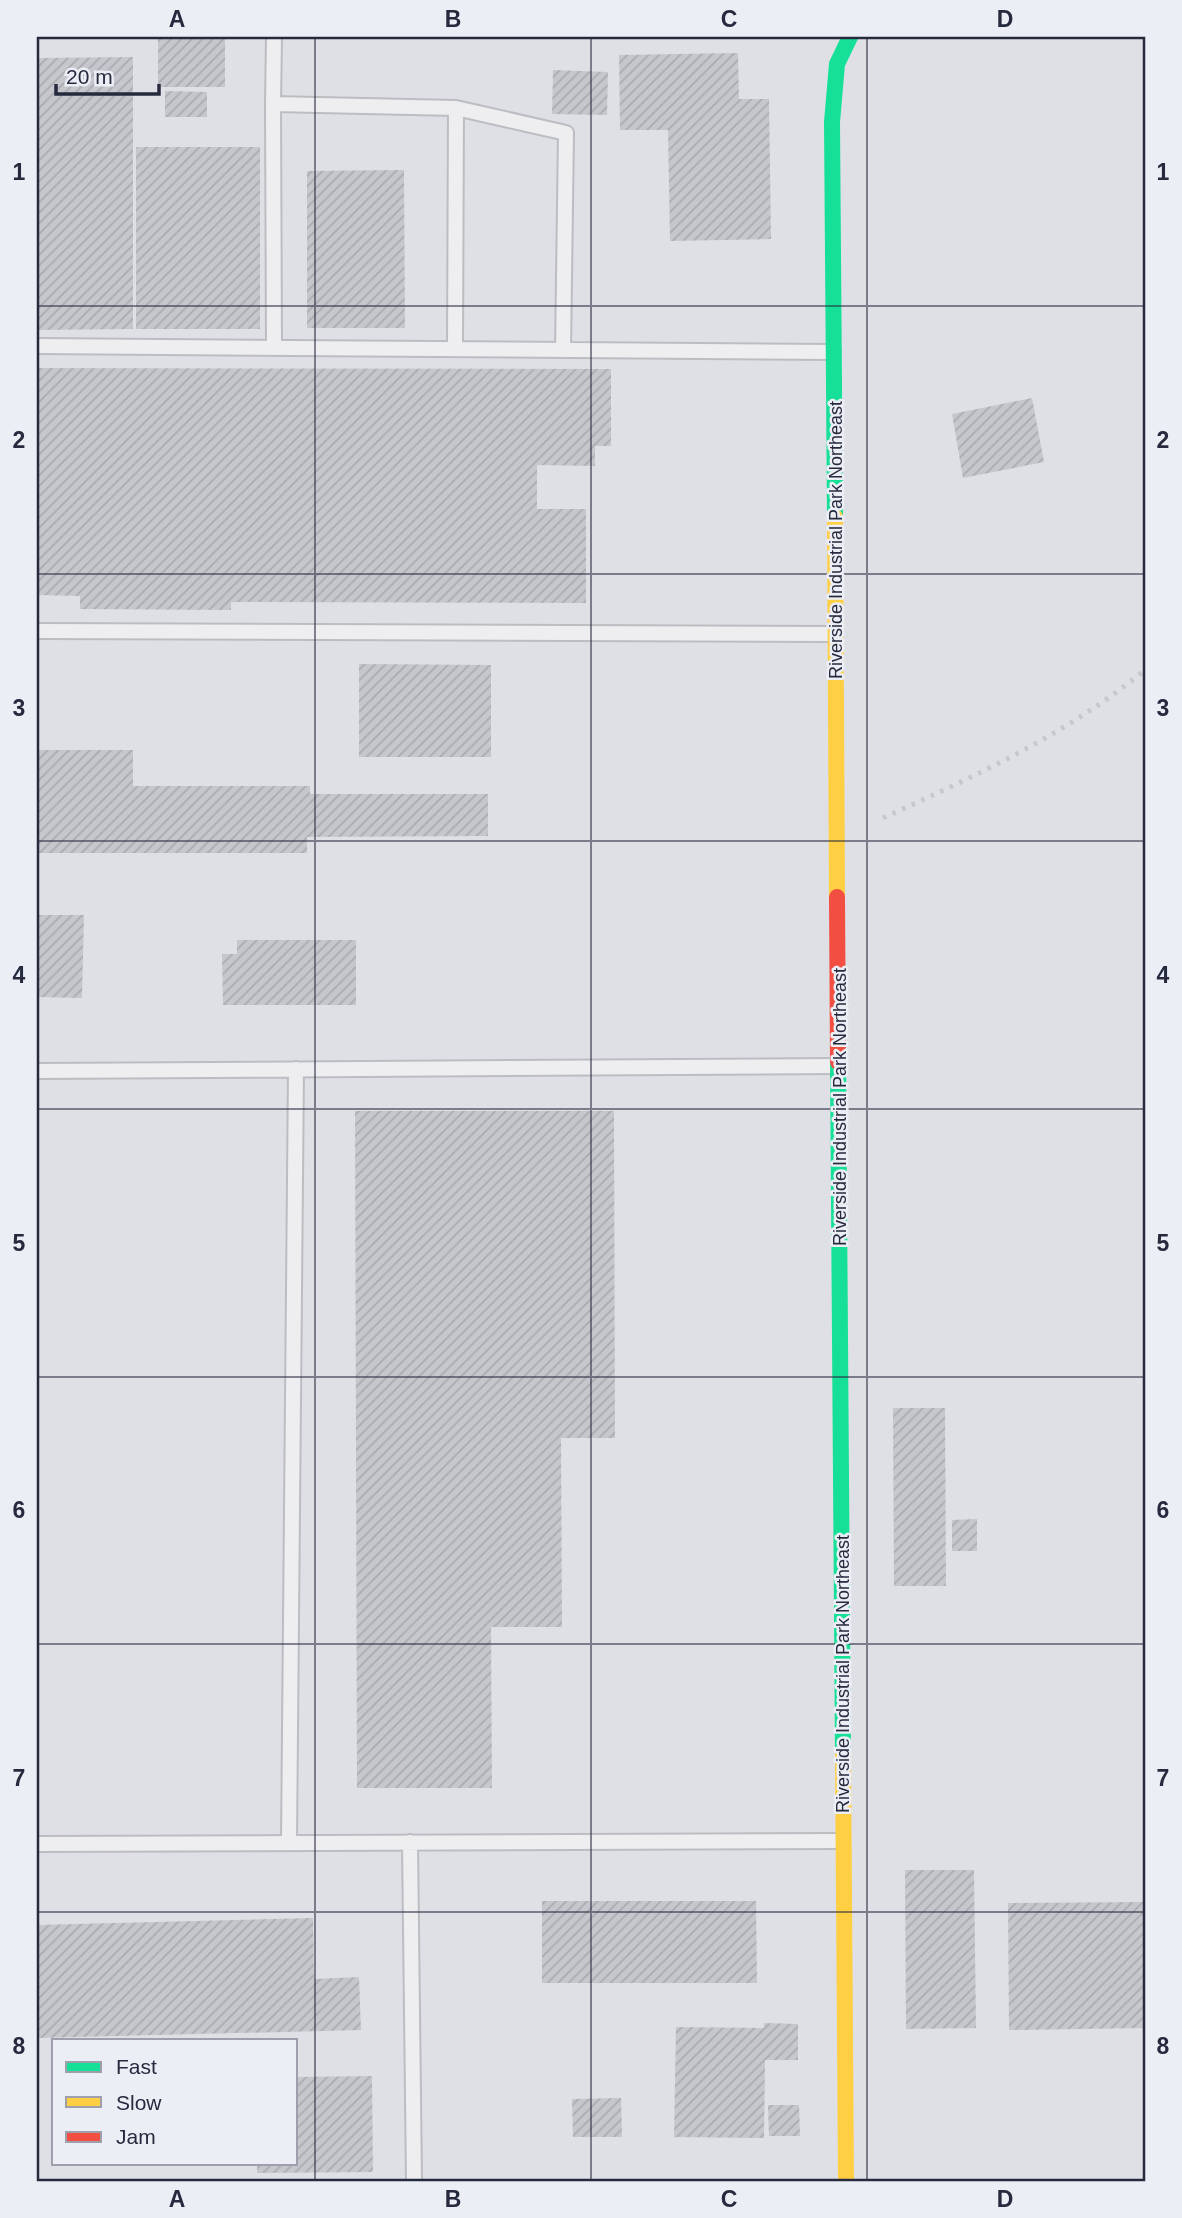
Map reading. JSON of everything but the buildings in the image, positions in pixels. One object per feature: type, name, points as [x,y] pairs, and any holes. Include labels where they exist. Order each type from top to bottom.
[{"type":"street","name":"Riverside Industrial Park Northeast","points":[[846,2181],[832,122],[837,64],[850,37]]},
{"type":"lane","points":[[274,37],[274,348]]},
{"type":"lane","points":[[273,104],[456,108],[566,133],[564,350]]},
{"type":"lane","points":[[455,349],[456,108]]},
{"type":"lane","points":[[37,346],[834,352]]},
{"type":"lane","points":[[37,631],[837,634]]},
{"type":"lane","points":[[37,1071],[839,1066]]},
{"type":"lane","points":[[289,1842],[296,1069]]},
{"type":"lane","points":[[37,1844],[844,1841]]},
{"type":"lane","points":[[410,1842],[414,2181]]},
{"type":"railway","points":[[883,818],[1019,753],[1084,715],[1145,670]]},
{"type":"traffic: fast","points":[[835,517],[832,122],[837,64],[850,37]]},
{"type":"traffic: fast","points":[[838,1062],[843,1753]]},
{"type":"traffic: slow","points":[[835,517],[837,897]]},
{"type":"traffic: slow","points":[[843,1753],[846,2181]]},
{"type":"traffic: jam","points":[[837,897],[838,1062]]}]
